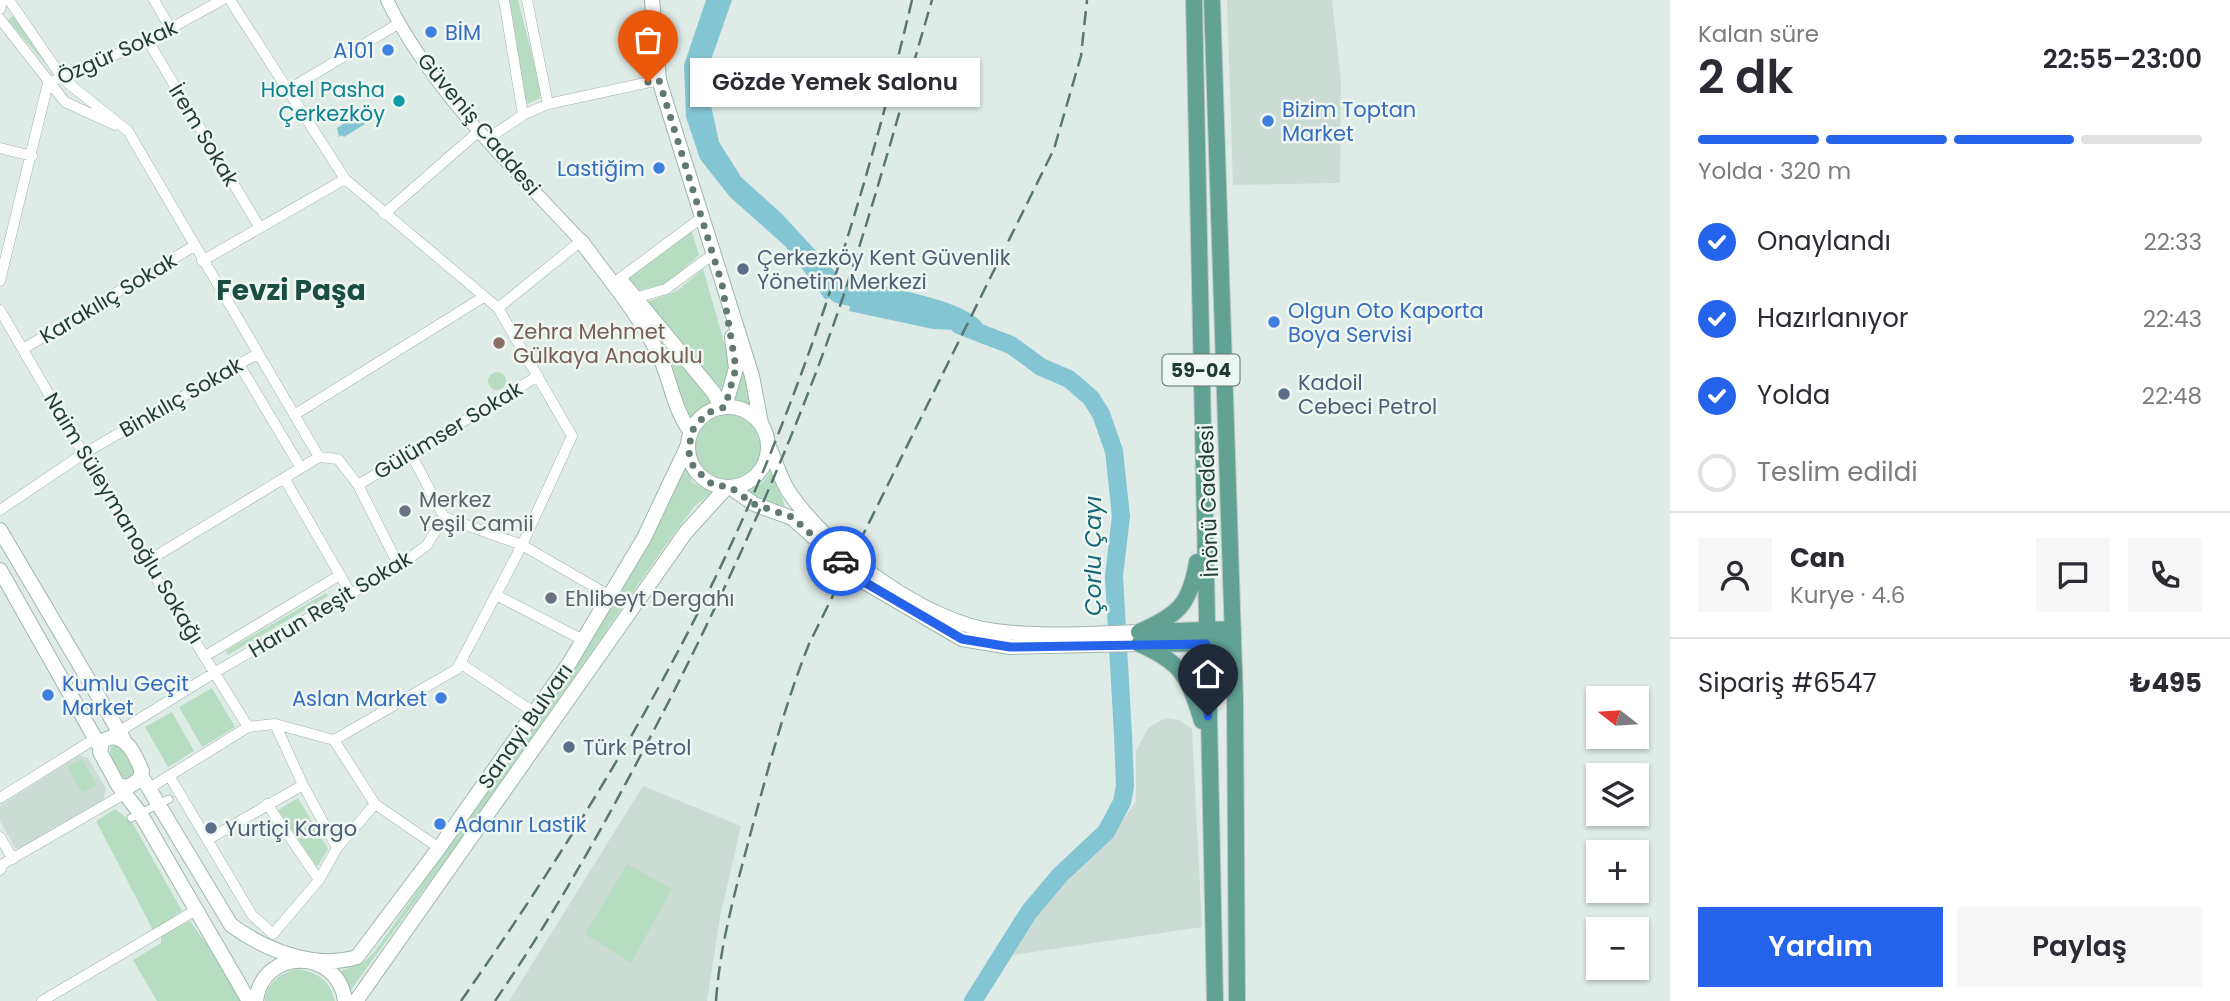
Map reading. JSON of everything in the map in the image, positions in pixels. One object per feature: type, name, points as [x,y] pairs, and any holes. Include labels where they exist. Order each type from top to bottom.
[{"type":"main road","points":[[652,0],[659,80],[752,376],[761,423],[790,494],[844,552],[872,576],[962,623],[994,631],[1082,639]]},
{"type":"main road","name":"İnönü Caddesi","points":[[1195,0],[1203,521],[1215,1001]]},
{"type":"main road","name":"İnönü Caddesi","points":[[1212,0],[1233,636],[1237,1001]]},
{"type":"main road","name":"Güveniş Caddesi","points":[[581,240],[619,279],[723,407]]},
{"type":"main road","name":"Güveniş Caddesi","points":[[581,240],[645,331],[660,358],[690,438]]},
{"type":"main road","points":[[722,284],[736,368],[723,407]]},
{"type":"main road","points":[[761,423],[742,409],[723,407],[707,413],[690,438],[694,468],[702,478],[728,488],[754,504],[792,517],[866,583],[962,639],[1010,647],[1082,639],[1233,636]]},
{"type":"main road","name":"Sanayi Bulvarı","points":[[257,1001],[264,979],[274,968],[288,961],[337,964],[357,957],[439,848],[583,640],[644,538],[690,438]]},
{"type":"main road","points":[[728,488],[751,481],[761,472],[769,447]]},
{"type":"main road","name":"Sanayi Bulvarı","points":[[356,1001],[686,532],[728,488]]},
{"type":"main road","points":[[1139,638],[1179,610],[1192,590],[1203,521]]},
{"type":"main road","points":[[0,530],[122,736],[142,771],[145,783],[164,801],[231,925],[250,939],[318,963],[338,980],[345,1001]]},
{"type":"main road","points":[[0,570],[136,816],[196,910],[249,1001]]},
{"type":"main road","points":[[1139,638],[1179,667],[1190,682],[1208,741]]},
{"type":"main road","points":[[98,743],[106,737],[122,736]]},
{"type":"main road","points":[[121,789],[145,783]]},
{"type":"street","points":[[0,9],[2,0]]},
{"type":"street","points":[[9,0],[63,79],[128,131],[319,457]]},
{"type":"street","points":[[155,0],[171,29]]},
{"type":"street","name":"Özgür Sokak","points":[[48,83],[63,79],[148,41],[222,0]]},
{"type":"street","points":[[230,0],[345,180],[498,309],[572,436],[522,545],[457,669],[334,740]]},
{"type":"street","name":"Güveniş Caddesi","points":[[387,0],[398,24],[427,68],[483,135],[581,240]]},
{"type":"street","points":[[504,0],[523,115]]},
{"type":"street","points":[[527,0],[548,104]]},
{"type":"street","points":[[0,19],[65,102],[128,131]]},
{"type":"street","points":[[286,91],[398,24]]},
{"type":"street","name":"İrem Sokak","points":[[148,41],[260,228]]},
{"type":"street","points":[[384,214],[483,135],[523,115],[548,104],[659,80]]},
{"type":"street","points":[[0,281],[4,247],[32,156],[48,83]]},
{"type":"street","points":[[0,148],[32,156]]},
{"type":"street","points":[[202,261],[345,180]]},
{"type":"street","points":[[619,279],[701,218]]},
{"type":"street","points":[[498,309],[581,240]]},
{"type":"street","name":"Karakılıç Sokak","points":[[23,349],[194,246]]},
{"type":"street","points":[[635,298],[666,289],[712,255]]},
{"type":"street","points":[[294,415],[482,298]]},
{"type":"street","name":"Naim Süleymanoğlu Sokağı","points":[[0,310],[146,562],[217,671],[248,726]]},
{"type":"street","name":"Binkılıç Sokak","points":[[0,510],[83,454],[257,354]]},
{"type":"street","points":[[239,364],[302,468]]},
{"type":"street","name":"Gülümser Sokak","points":[[358,485],[538,376]]},
{"type":"street","points":[[411,454],[444,517],[522,545],[610,596]]},
{"type":"street","points":[[146,562],[319,457],[338,459],[358,485],[399,566]]},
{"type":"street","points":[[285,478],[351,594]]},
{"type":"street","name":"Harun Reşit Sokak","points":[[122,736],[217,671],[399,566],[427,545],[444,517]]},
{"type":"street","name":"Harun Reşit Sokak","points":[[206,655],[340,575]]},
{"type":"street","points":[[496,596],[583,640]]},
{"type":"street","points":[[460,663],[535,713]]},
{"type":"street","points":[[275,724],[303,785],[337,848]]},
{"type":"street","points":[[145,783],[170,777],[248,726],[275,724],[334,740],[374,804],[439,848]]},
{"type":"street","points":[[0,798],[98,743]]},
{"type":"street","points":[[170,777],[252,915],[273,934],[319,880],[337,848],[374,804]]},
{"type":"street","points":[[207,840],[303,785]]},
{"type":"street","points":[[0,870],[3,864],[121,789]]},
{"type":"street","points":[[136,816],[164,801]]},
{"type":"street","points":[[268,804],[319,880]]},
{"type":"street","points":[[0,837],[13,859]]},
{"type":"street","points":[[42,1001],[196,910]]},
{"type":"shaded area","points":[[1227,0],[1332,0],[1341,82],[1340,183],[1233,185]]},
{"type":"shaded area","points":[[1165,718],[1179,720],[1192,729],[1202,927],[1013,955],[1078,851],[1123,820],[1136,801],[1136,751],[1148,728]]},
{"type":"shaded area","points":[[79,755],[88,758],[106,789],[102,803],[24,850],[15,848],[0,821],[0,806]]},
{"type":"shaded area","points":[[643,786],[741,826],[720,917],[707,1001],[509,1001]]},
{"type":"green space","points":[[506,0],[518,0],[541,90],[540,98],[528,104],[524,94]]},
{"type":"green space","points":[[13,16],[49,64],[47,66],[8,20]]},
{"type":"green space","points":[[691,229],[699,255],[668,283],[636,291],[627,279]]},
{"type":"green space","points":[[703,269],[730,363],[723,388],[719,388],[646,302],[677,291]]},
{"type":"green space","points":[[666,348],[714,401],[686,422]]},
{"type":"green space","points":[[497,372],[503,375],[506,381],[503,387],[497,390],[491,387],[488,381],[491,375]]},
{"type":"green space","points":[[744,373],[754,407],[732,399]]},
{"type":"green space","points":[[728,415],[746,421],[754,429],[760,447],[754,465],[746,473],[728,479],[710,473],[702,465],[696,447],[702,429],[710,421]]},
{"type":"green space","points":[[684,460],[692,482],[711,493],[694,507],[665,546],[466,832],[350,991],[341,971],[364,962],[376,950],[512,756],[634,568],[667,509]]},
{"type":"green space","points":[[773,468],[785,507],[746,493],[763,482]]},
{"type":"green space","points":[[326,593],[328,596],[228,655],[226,651]]},
{"type":"green space","points":[[212,688],[235,727],[202,747],[179,707]]},
{"type":"green space","points":[[172,712],[194,751],[168,767],[145,727]]},
{"type":"green space","points":[[116,745],[130,760],[135,780],[121,780],[109,755],[111,747]]},
{"type":"green space","points":[[82,759],[97,785],[82,793],[67,767]]},
{"type":"green space","points":[[298,798],[328,849],[317,867],[278,810]]},
{"type":"green space","points":[[115,809],[132,822],[182,911],[153,930],[96,821]]},
{"type":"green space","points":[[627,864],[672,889],[631,963],[585,934]]},
{"type":"green space","points":[[190,921],[221,964],[241,1001],[157,1001],[133,960],[161,943],[161,935]]},
{"type":"green space","points":[[297,969],[322,978],[335,1001],[265,1001],[268,989],[275,980]]},
{"type":"water","points":[[706,0],[732,0],[712,57],[709,96],[719,142],[741,177],[782,214],[840,277],[837,289],[828,299],[825,299],[785,246],[730,197],[700,159],[686,117],[684,65]]},
{"type":"water","points":[[358,114],[365,124],[344,137],[339,137],[337,128]]},
{"type":"water","points":[[858,278],[948,303],[965,310],[986,329],[981,334],[977,331],[933,329],[849,311]]},
{"type":"waterway","name":"Çorlu Çayı","points":[[819,277],[838,294],[875,303]]},
{"type":"waterway","name":"Çorlu Çayı","points":[[959,325],[1011,345],[1041,367],[1069,379],[1091,398],[1101,414],[1114,451],[1121,516],[1114,576],[1125,786],[1122,802],[1106,832],[1060,875],[1029,912],[973,1001]]},
{"type":"railway","points":[[461,1001],[541,883],[616,761],[686,636],[748,507],[798,383],[841,257],[879,130],[912,0]]},
{"type":"railway","points":[[495,1001],[565,891],[629,778],[693,653],[761,506],[803,407],[840,306],[932,0]]},
{"type":"railway","points":[[716,1001],[721,957],[735,892],[771,758],[800,667],[1054,149],[1081,56],[1087,0]]},
{"type":"way so far","points":[[648,82],[659,80],[722,284],[734,345],[736,368],[725,407],[707,413],[698,421],[688,443],[689,456],[702,478],[713,485],[730,487],[754,504],[792,517],[841,561]]},
{"type":"place","name":"BİM","points":[[431,32]]},
{"type":"place","name":"A101","points":[[388,50]]},
{"type":"place","name":"Gözde Yemek Salonu","points":[[648,82]]},
{"type":"place","name":"Hotel Pasha Çerkezköy","points":[[399,101]]},
{"type":"place","name":"Bizim Toptan Market","points":[[1268,121]]},
{"type":"place","name":"Lastiğim","points":[[659,168]]},
{"type":"place","name":"Çerkezköy Kent Güvenlik Yönetim Merkezi","points":[[743,269]]},
{"type":"place","name":"Olgun Oto Kaporta Boya Servisi","points":[[1274,322]]},
{"type":"place","name":"Zehra Mehmet Gülkaya Anaokulu","points":[[499,343]]},
{"type":"place","name":"Kadoil Cebeci Petrol","points":[[1284,394]]},
{"type":"place","name":"Merkez Yeşil Camii","points":[[405,511]]},
{"type":"place","name":"Ehlibeyt Dergahı","points":[[551,598]]},
{"type":"place","name":"Kumlu Geçit Market","points":[[48,695]]},
{"type":"place","name":"Aslan Market","points":[[441,698]]},
{"type":"place","name":"Türk Petrol","points":[[569,747]]},
{"type":"place","name":"Adanır Lastik","points":[[440,824]]},
{"type":"place","name":"Yurtiçi Kargo","points":[[211,828]]},
{"type":"district","name":"Fevzi Paşa","points":[[291,290]]},
{"type":"route","points":[[841,561],[866,583],[962,639],[1010,647],[1206,644],[1208,716]]}]
